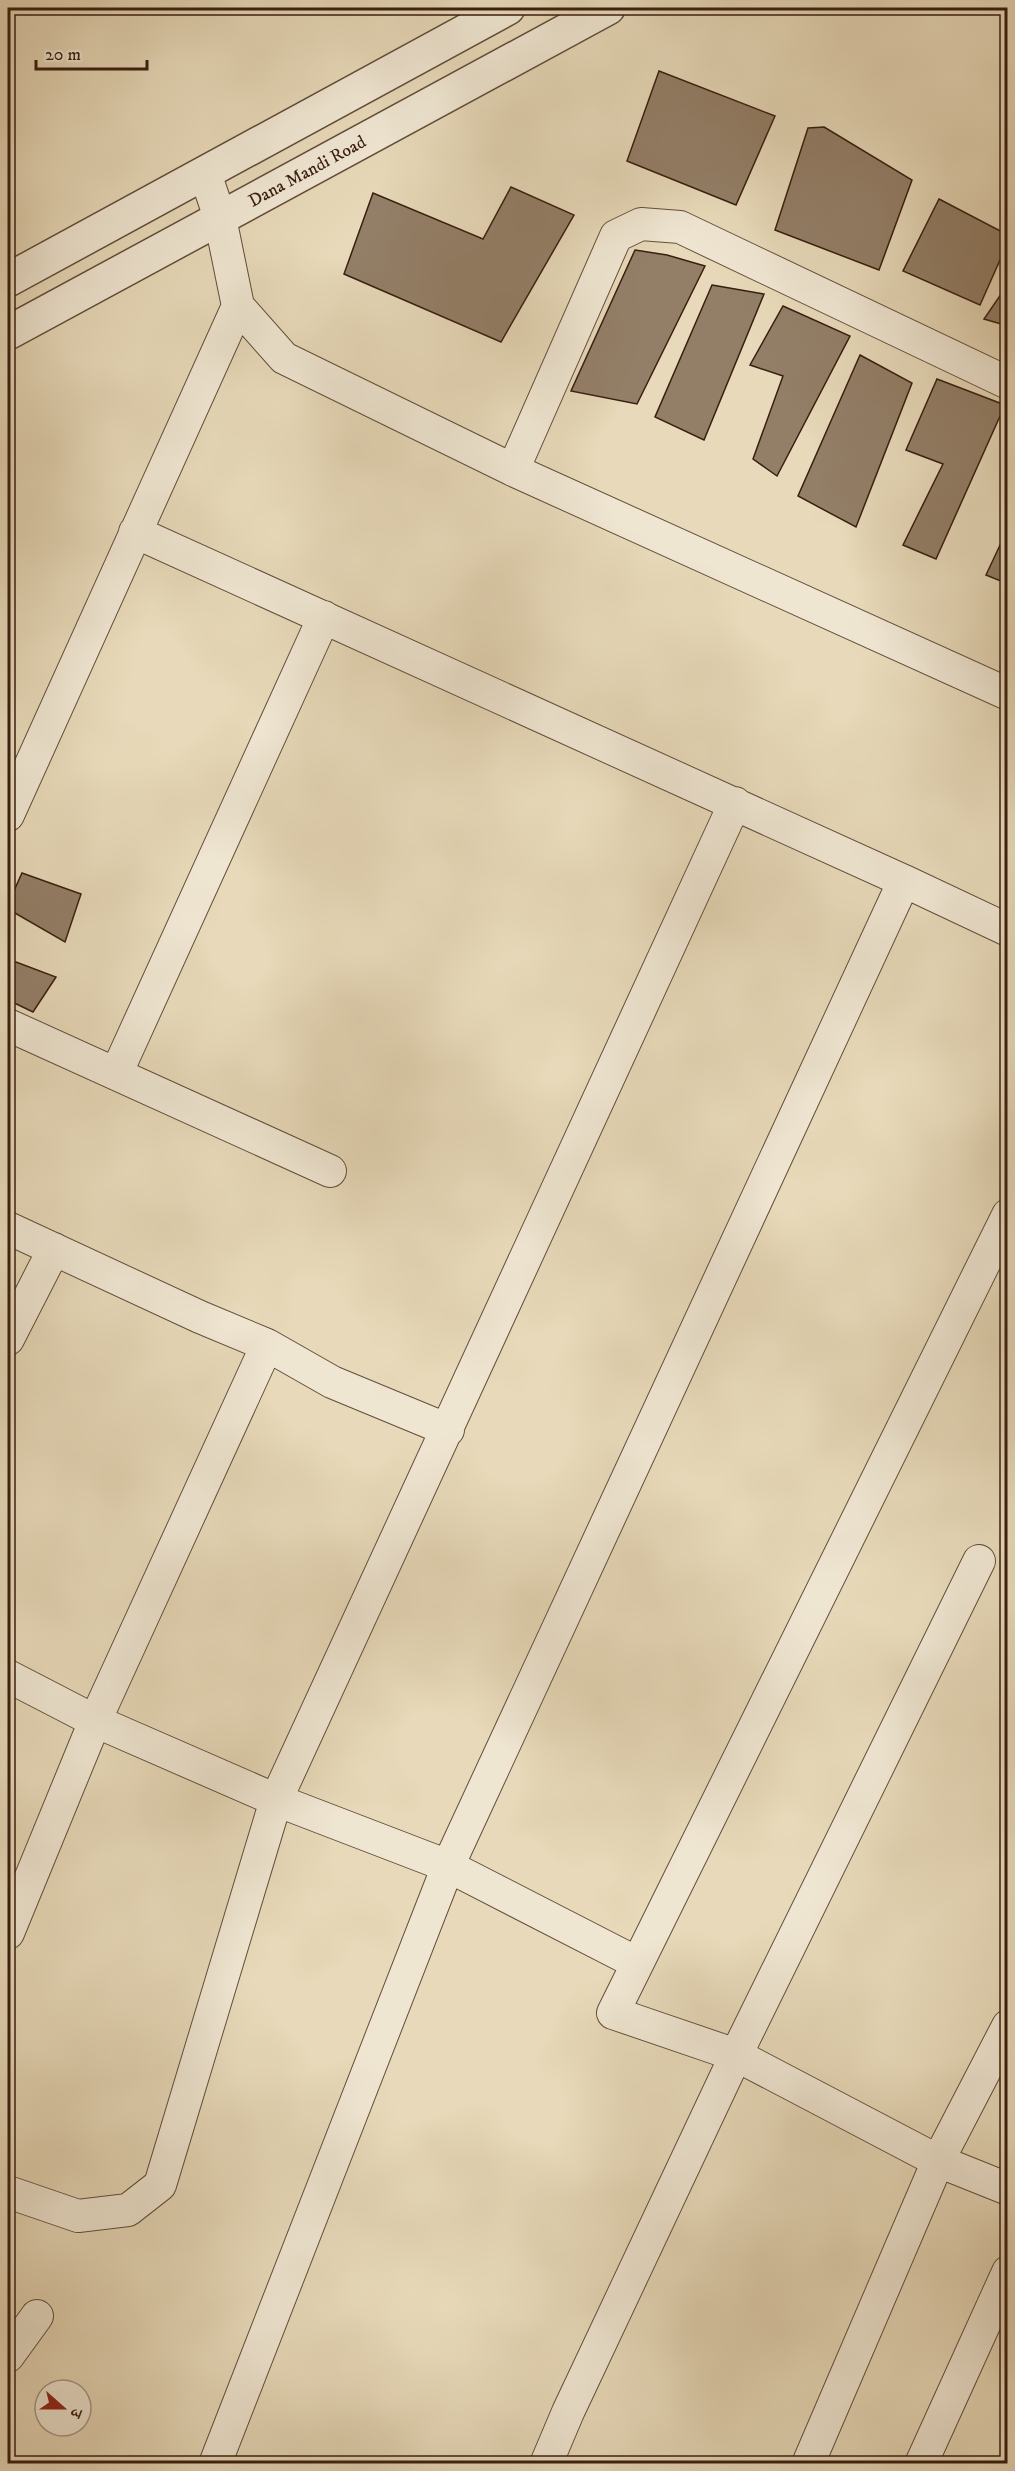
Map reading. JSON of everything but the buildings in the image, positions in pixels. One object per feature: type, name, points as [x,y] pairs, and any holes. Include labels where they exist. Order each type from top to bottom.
[{"type":"street","points":[[8,280],[508,8]]},
{"type":"street","name":"Dana Mandi Road","points":[[8,333],[608,8]]},
{"type":"street","points":[[206,173],[220,218],[238,306],[284,358],[513,470],[1008,694]]},
{"type":"street","points":[[513,470],[616,236],[641,224],[680,227],[1008,383]]},
{"type":"street","points":[[8,815],[238,306]]},
{"type":"street","points":[[135,532],[735,803],[1008,930]]},
{"type":"street","points":[[116,1074],[324,617]]},
{"type":"street","points":[[8,2192],[78,2216],[128,2210],[160,2185],[276,1800],[735,803]]},
{"type":"street","points":[[215,2463],[448,1866],[904,881]]},
{"type":"street","points":[[8,1025],[330,1171]]},
{"type":"street","points":[[1008,1215],[613,2013],[736,2055],[938,2161],[1008,2189]]},
{"type":"street","points":[[8,1228],[200,1317],[267,1345],[332,1382],[448,1430]]},
{"type":"street","points":[[8,1339],[54,1249]]},
{"type":"street","points":[[8,1933],[95,1721],[267,1345]]},
{"type":"street","points":[[546,2463],[736,2055],[979,1561]]},
{"type":"street","points":[[8,1676],[95,1721],[276,1800],[448,1866],[637,1963]]},
{"type":"street","points":[[808,2463],[938,2161],[1008,2026]]},
{"type":"street","points":[[921,2463],[1008,2272]]},
{"type":"street","points":[[8,2356],[38,2316]]}]
